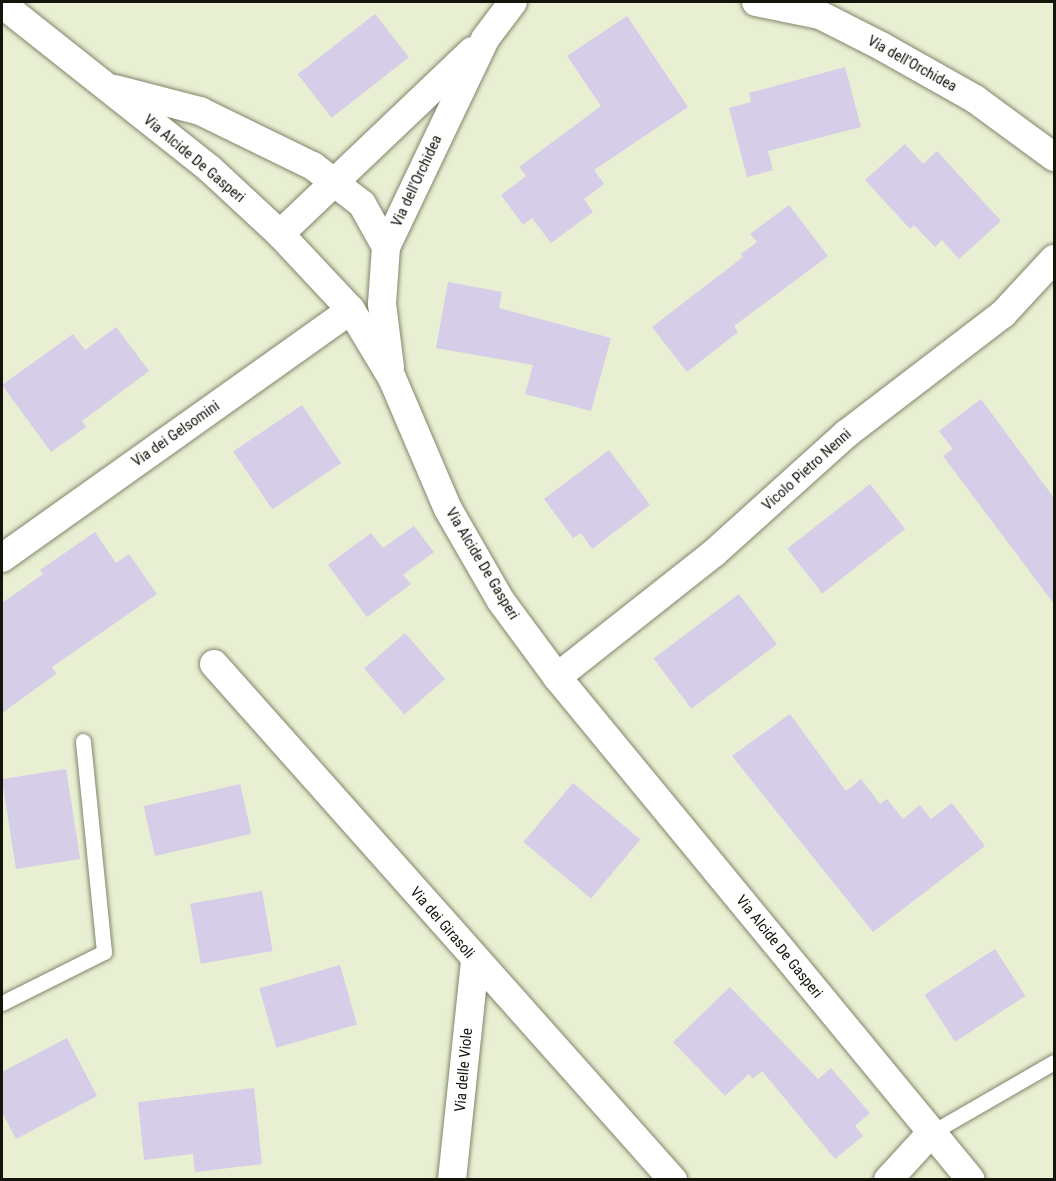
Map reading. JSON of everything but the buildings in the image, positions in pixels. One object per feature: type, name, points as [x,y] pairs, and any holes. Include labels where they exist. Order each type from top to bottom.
[{"type":"street","name":"Via dell'Orchidea","points":[[392,378],[382,304],[386,247],[485,39],[513,2]]},
{"type":"street","name":"Via dell'Orchidea","points":[[756,2],[820,15],[881,46],[975,99],[1054,157]]},
{"type":"street","name":"Via Alcide De Gasperi","points":[[2,4],[210,169],[280,234],[351,310],[392,378],[448,509],[501,601],[557,677],[971,1179]]},
{"type":"street","points":[[280,234],[485,39]]},
{"type":"street","points":[[106,86],[200,111],[313,166],[362,204],[386,247]]},
{"type":"street","name":"Vicolo Pietro Nenni","points":[[557,677],[714,553],[846,434],[1003,314],[1054,259]]},
{"type":"street","name":"Via dei Gelsomini","points":[[2,558],[351,310]]},
{"type":"street","name":"Via dei Girasoli","points":[[214,664],[475,960],[673,1179]]},
{"type":"street","name":"Via delle Viole","points":[[452,1179],[475,960]]},
{"type":"street","points":[[888,1179],[931,1133]]},
{"type":"lane","points":[[2,1003],[104,952],[83,741]]},
{"type":"lane","points":[[931,1133],[1054,1062]]}]
